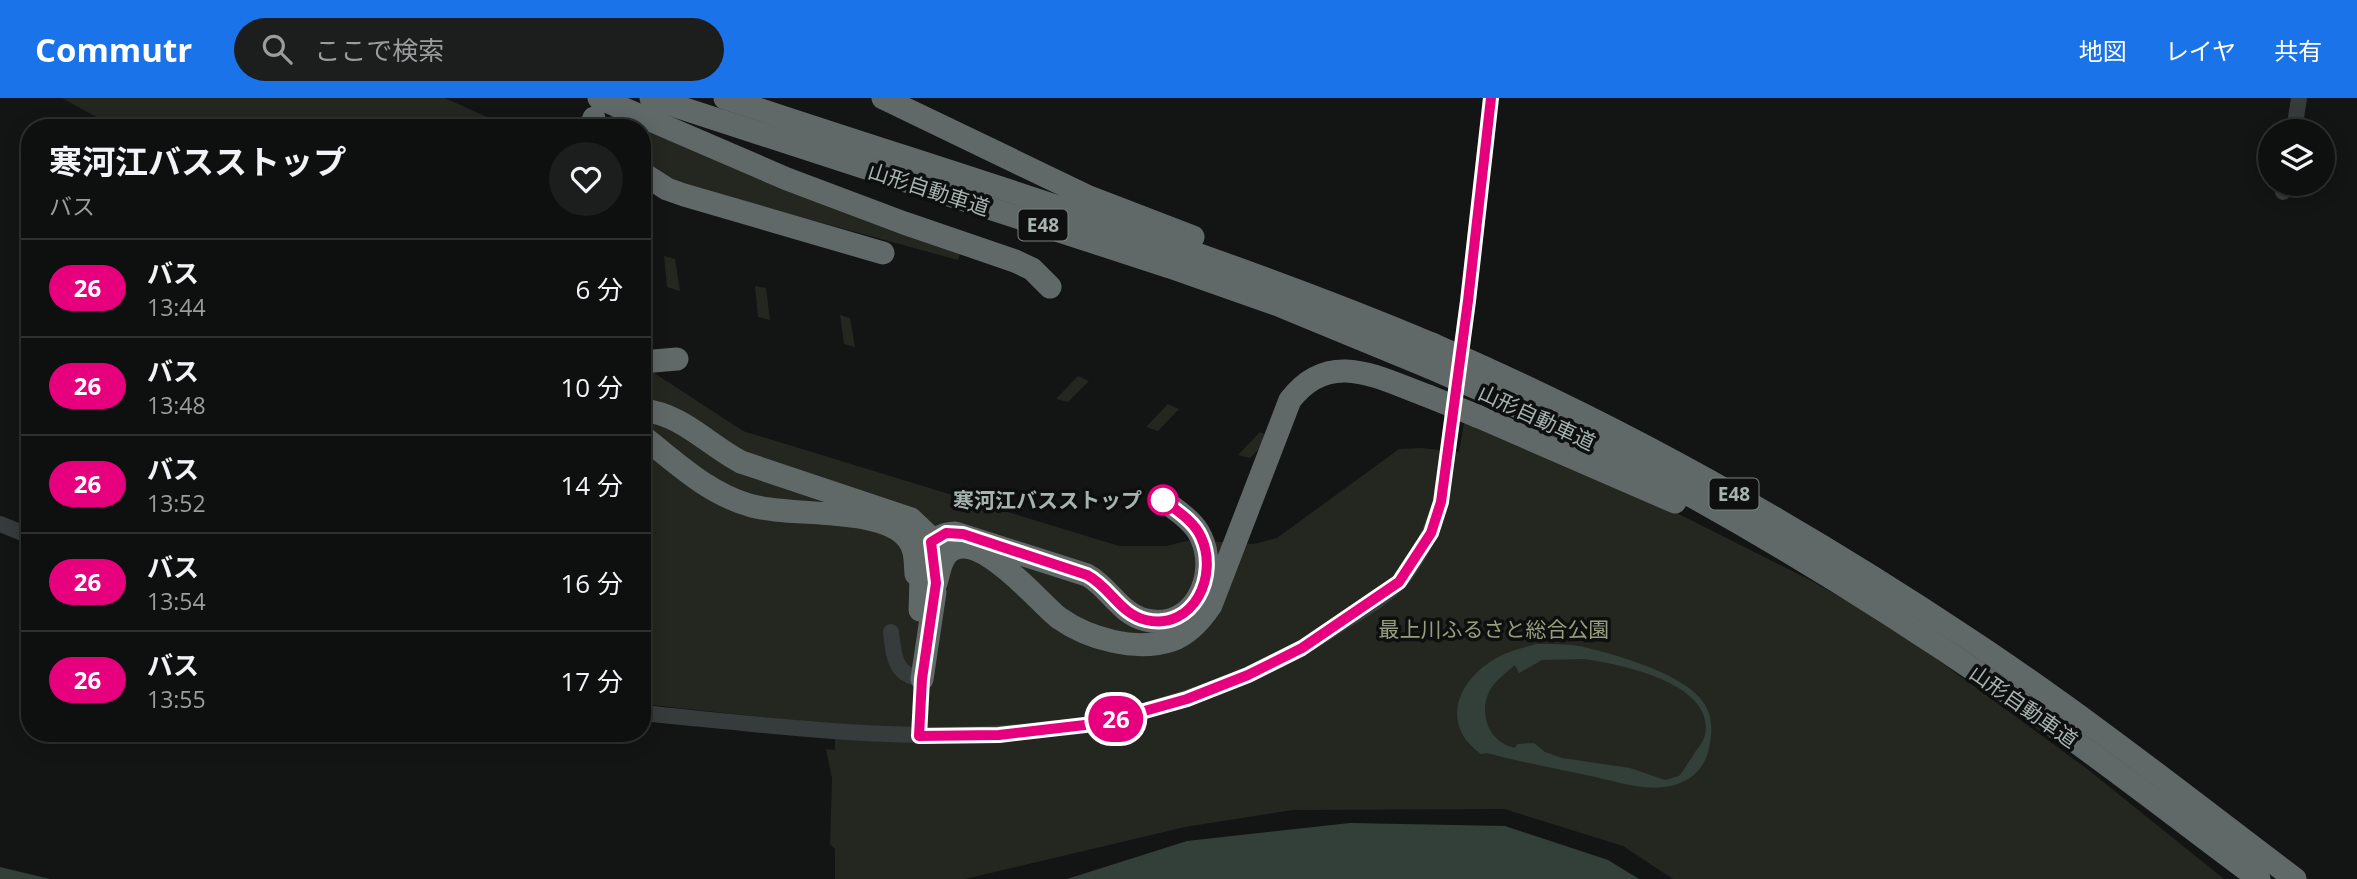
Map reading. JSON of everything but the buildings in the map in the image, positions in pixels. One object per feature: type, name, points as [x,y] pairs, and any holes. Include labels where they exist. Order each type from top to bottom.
[{"type":"highway","name":"山形自動車道","points":[[651,98],[1170,267],[1430,356]]},
{"type":"highway","name":"山形自動車道","points":[[724,98],[1301,291],[1430,356],[1483,379],[1578,412],[1770,514],[1971,640],[2295,879]]},
{"type":"highway","points":[[883,98],[1089,197],[1365,307],[1430,356]]},
{"type":"highway","points":[[651,134],[787,179],[1016,261],[1032,269],[1050,287]]},
{"type":"highway","points":[[651,179],[667,189],[684,195],[883,253]]},
{"type":"highway","points":[[651,361],[677,359]]},
{"type":"highway","points":[[922,679],[936,583],[945,556],[956,548],[964,548],[1002,564],[1060,619],[1091,635],[1142,644],[1173,640],[1200,621],[1211,605],[1290,400],[1300,386],[1323,373],[1350,370],[1428,396],[1665,497],[1839,581]]},
{"type":"highway","name":"山形自動車道","points":[[1483,379],[1549,421],[1672,484],[1839,581],[2000,687],[2259,879]]},
{"type":"highway","points":[[651,411],[684,423],[717,450],[741,462],[911,519],[922,527],[931,542],[936,583]]},
{"type":"highway","points":[[651,443],[702,483],[741,503],[765,509],[860,517],[889,525],[902,532],[914,550],[920,610]]},
{"type":"highway","points":[[922,679],[922,559],[931,542],[946,533],[963,534],[1087,575],[1100,582],[1119,604],[1136,616],[1156,622],[1171,620],[1183,615],[1195,604],[1207,577],[1208,562],[1200,534],[1191,522],[1163,500]]},
{"type":"street","points":[[651,714],[795,728],[919,736],[999,735],[1102,723],[1187,699],[1248,675],[1302,648],[1399,582],[1431,533],[1441,502],[1468,301],[1491,98]]},
{"type":"street","points":[[2295,119],[2298,98]]},
{"type":"street","points":[[0,524],[21,532]]},
{"type":"street","points":[[891,632],[895,660],[901,670],[910,677],[922,679],[919,736]]},
{"type":"green space","points":[[62,98],[445,98],[491,119],[100,119]]},
{"type":"green space","points":[[651,133],[960,254],[958,260],[665,180],[651,170]]},
{"type":"green space","points":[[664,256],[675,259],[680,291],[667,287]]},
{"type":"green space","points":[[755,286],[766,288],[770,320],[758,317]]},
{"type":"green space","points":[[840,315],[850,318],[855,347],[844,344]]},
{"type":"green space","name":"最上川ふるさと総合公園","points":[[651,371],[743,431],[1119,546],[1166,546],[1191,540],[1254,544],[1277,538],[1399,449],[1422,448],[1459,452],[1464,423],[1609,479],[1812,581],[1894,628],[2086,768],[2224,879],[1673,879],[1623,846],[1504,809],[1293,810],[1185,827],[965,879],[835,879],[835,849],[830,844],[832,778],[826,749],[835,750],[835,725],[651,705]]},
{"type":"green space","points":[[1078,376],[1089,381],[1068,402],[1056,399]]},
{"type":"green space","points":[[1168,404],[1179,409],[1158,431],[1146,427]]},
{"type":"green space","points":[[1260,432],[1271,437],[1250,458],[1238,455]]},
{"type":"shaded area","points":[[1536,644],[1574,645],[1609,653],[1661,672],[1690,689],[1704,704],[1711,722],[1709,748],[1700,768],[1690,778],[1677,784],[1649,788],[1487,753],[1481,754],[1467,741],[1459,726],[1457,711],[1468,682],[1494,660]],"holes":[[[1584,659],[1662,679],[1681,689],[1696,702],[1704,717],[1705,735],[1679,776],[1665,780],[1630,768],[1562,758],[1545,752],[1534,743],[1517,744],[1515,748],[1497,739],[1485,713],[1489,693],[1496,681],[1515,665],[1519,673],[1542,660]]]},
{"type":"shaded area","points":[[1350,823],[1505,826],[1608,860],[1639,879],[1067,879],[1187,841]]},
{"type":"shaded area","points":[[0,867],[50,879],[0,879]]},
{"type":"tunnel","points":[[622,119],[624,98]]},
{"type":"bus line","name":"26","points":[[1163,500],[1191,522],[1200,534],[1208,562],[1207,577],[1195,604],[1183,615],[1171,620],[1156,622],[1143,619],[1129,613],[1100,582],[1087,575],[963,534],[946,533],[931,542],[936,583],[922,679],[919,736],[999,735],[1102,723],[1187,699],[1248,675],[1302,648],[1399,582],[1431,533],[1441,502],[1468,301],[1491,98]]},
{"type":"place","name":"寒河江バスストップ","points":[[1163,500]]}]
